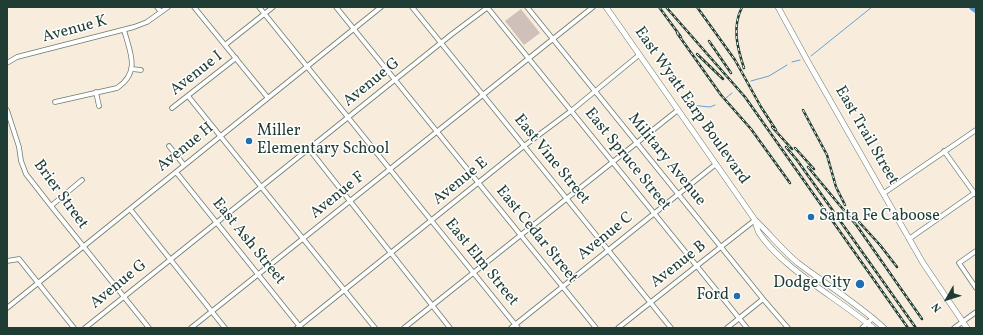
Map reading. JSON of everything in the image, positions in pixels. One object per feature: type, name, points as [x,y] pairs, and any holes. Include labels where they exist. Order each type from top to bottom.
[{"type":"main road","name":"East Wyatt Earp Boulevard","points":[[606,7],[755,220],[797,262],[873,318],[884,328]]},
{"type":"main road","name":"East Trail Street","points":[[778,7],[909,239],[932,278],[967,328]]},
{"type":"main road","name":"East Wyatt Earp Boulevard","points":[[755,220],[758,231],[790,266],[873,328]]},
{"type":"street","points":[[157,7],[161,12]]},
{"type":"street","name":"Avenue K","points":[[7,63],[17,57],[124,30],[147,22],[168,7]]},
{"type":"street","points":[[194,7],[268,98]]},
{"type":"street","name":"East Elm Street","points":[[260,7],[516,326]]},
{"type":"street","points":[[225,46],[273,7]]},
{"type":"street","name":"East Cedar Street","points":[[336,7],[596,328]]},
{"type":"street","name":"Avenue H","points":[[7,308],[381,7]]},
{"type":"street","name":"East Vine Street","points":[[412,7],[671,328]]},
{"type":"street","name":"Avenue G","points":[[85,328],[487,7]]},
{"type":"street","name":"East Spruce Street","points":[[487,7],[530,58],[571,111],[747,328]]},
{"type":"street","name":"Military Avenue","points":[[527,7],[788,328]]},
{"type":"street","name":"Avenue F","points":[[191,328],[593,7]]},
{"type":"street","points":[[55,102],[117,88],[122,84],[130,75],[132,69],[131,57],[124,30]]},
{"type":"street","name":"Avenue E","points":[[299,327],[524,146],[596,91],[639,55]]},
{"type":"street","name":"Avenue I","points":[[172,108],[236,58]]},
{"type":"street","points":[[132,69],[140,70]]},
{"type":"street","points":[[96,92],[99,106]]},
{"type":"street","points":[[188,96],[375,328]]},
{"type":"street","name":"Brier Street","points":[[7,110],[26,174],[149,328]]},
{"type":"street","points":[[404,328],[678,110]]},
{"type":"street","points":[[884,194],[976,130]]},
{"type":"street","points":[[168,146],[184,165]]},
{"type":"street","points":[[309,149],[450,328]]},
{"type":"street","points":[[909,239],[976,194],[944,151]]},
{"type":"street","name":"Avenue C","points":[[511,328],[516,326],[562,287],[716,164]]},
{"type":"street","name":"East Ash Street","points":[[176,172],[299,327]]},
{"type":"street","points":[[51,206],[82,180]]},
{"type":"street","points":[[130,209],[225,328]]},
{"type":"street","name":"Avenue B","points":[[618,328],[755,220]]},
{"type":"street","points":[[976,251],[959,263],[976,288]]},
{"type":"street","points":[[7,261],[19,259],[74,328]]},
{"type":"street","points":[[727,328],[763,299]]},
{"type":"street","points":[[954,328],[976,312]]},
{"type":"street","points":[[862,328],[873,318]]},
{"type":"shaded area","points":[[521,9],[540,33],[524,45],[505,21]]},
{"type":"waterway","points":[[811,56],[872,7]]},
{"type":"waterway","points":[[972,7],[976,10]]},
{"type":"waterway","points":[[792,62],[800,60]]},
{"type":"waterway","points":[[751,81],[769,76],[787,65]]},
{"type":"waterway","points":[[726,98],[732,93]]},
{"type":"waterway","points":[[690,105],[710,107],[715,105]]},
{"type":"railway","points":[[659,7],[681,37]]},
{"type":"railway","points":[[666,7],[745,97],[908,328]]},
{"type":"railway","points":[[697,7],[735,60],[761,107],[776,130]]},
{"type":"railway","points":[[742,7],[736,30],[739,52],[744,68]]},
{"type":"railway","points":[[677,33],[721,95],[751,129],[790,183]]},
{"type":"railway","points":[[709,41],[731,73]]},
{"type":"railway","points":[[697,54],[723,79]]},
{"type":"railway","points":[[803,110],[827,155],[836,187],[845,205]]},
{"type":"railway","points":[[772,127],[792,149]]},
{"type":"railway","points":[[786,147],[797,160],[916,328]]},
{"type":"railway","points":[[795,148],[814,169]]},
{"type":"railway","points":[[808,167],[857,226],[922,319]]},
{"type":"railway","points":[[859,222],[880,245],[897,267]]},
{"type":"place","name":"Miller Elementary School","points":[[249,141]]},
{"type":"place","name":"Santa Fe Caboose","points":[[811,217]]},
{"type":"place","name":"Dodge City","points":[[860,284]]},
{"type":"place","name":"Ford","points":[[737,296]]}]
